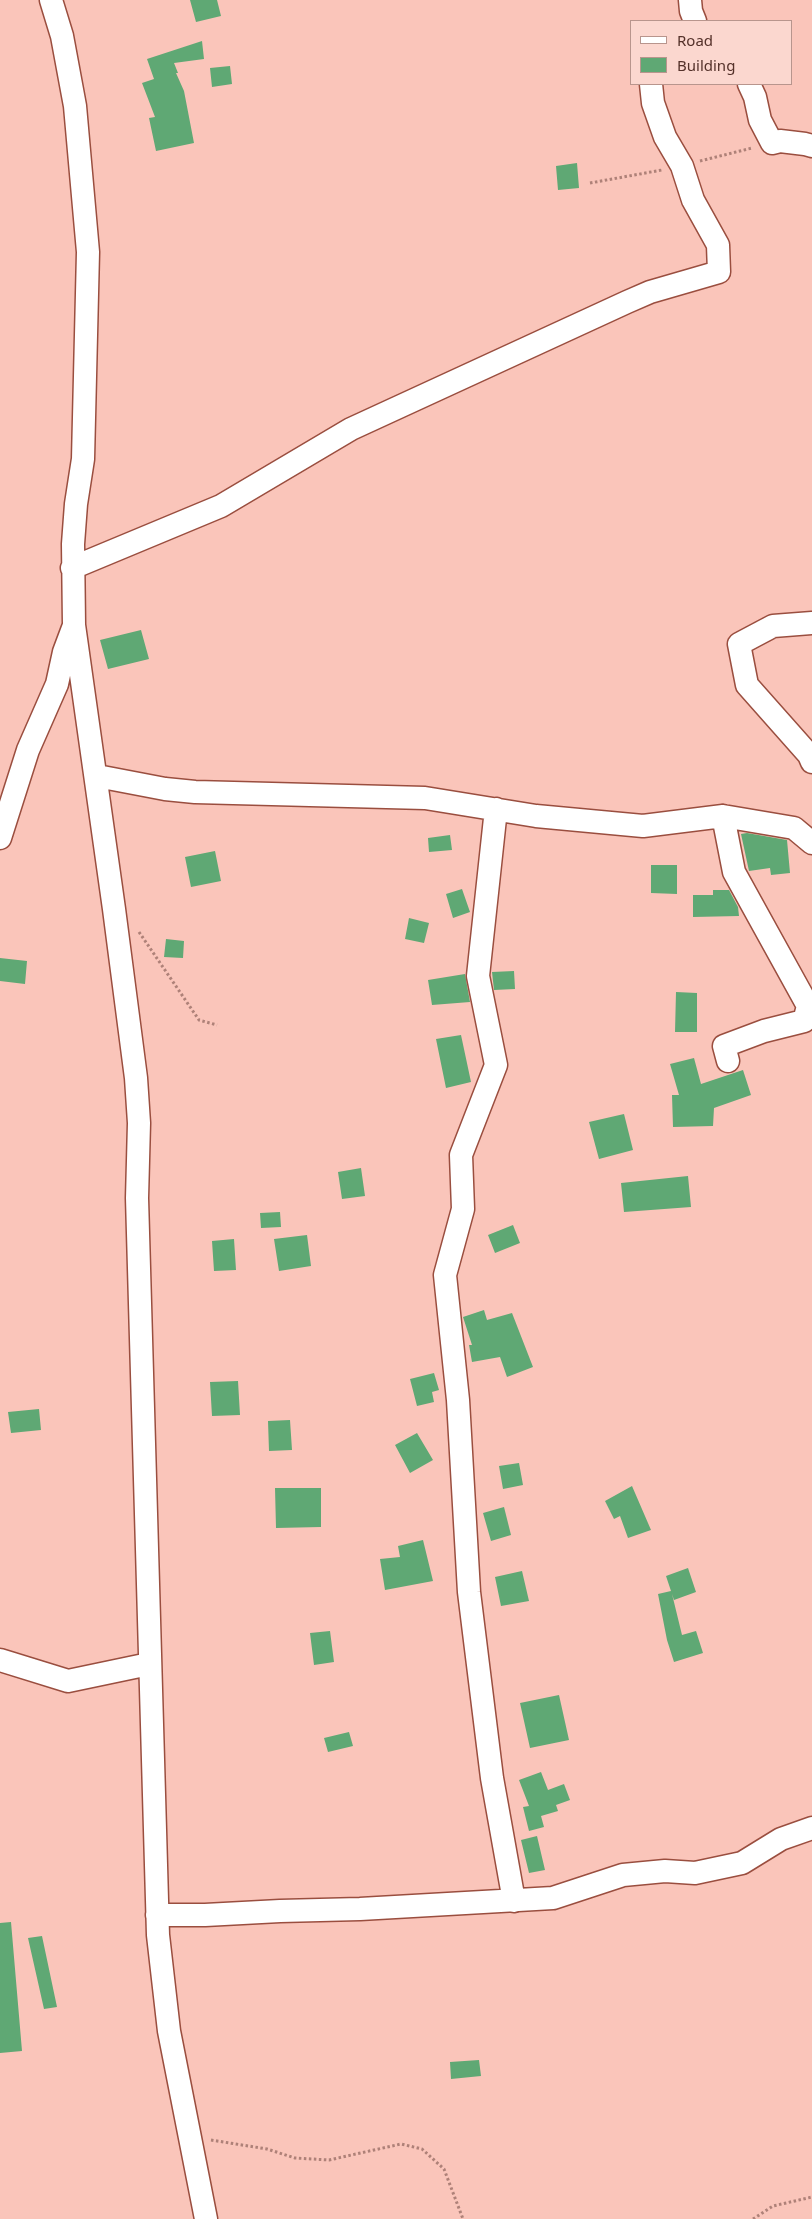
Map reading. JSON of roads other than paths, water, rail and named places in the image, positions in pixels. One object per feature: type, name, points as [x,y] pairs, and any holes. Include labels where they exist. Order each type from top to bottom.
[{"type":"street","points":[[50,0],[62,36],[75,106],[88,252],[83,459],[76,504],[72,568],[74,625],[97,776],[136,1078],[139,1123],[136,1198],[157,1915],[169,2031],[206,2219]]},
{"type":"street","points":[[690,0],[695,20]]},
{"type":"street","points":[[72,568],[221,506],[351,429],[627,302],[650,292],[719,272],[718,244],[693,200],[682,166],[665,137],[654,103],[651,85]]},
{"type":"street","points":[[749,85],[755,97],[760,120],[772,143],[780,141],[812,146]]},
{"type":"street","points":[[812,623],[773,626],[739,644],[747,685],[809,755],[812,762]]},
{"type":"street","points":[[0,838],[28,750],[57,684],[64,652],[74,625]]},
{"type":"street","points":[[97,776],[165,789],[195,792],[425,798],[554,818],[643,826],[723,816],[794,828],[812,843]]},
{"type":"street","points":[[496,809],[478,976],[496,1065],[461,1155],[463,1209],[445,1275],[458,1400],[469,1592],[492,1778],[514,1901]]},
{"type":"street","points":[[723,816],[734,872],[808,1006],[804,1021],[764,1031],[724,1046],[728,1062]]},
{"type":"street","points":[[0,1660],[68,1681],[149,1664]]},
{"type":"street","points":[[157,1915],[205,1915],[552,1898],[622,1875],[665,1871],[695,1874],[742,1863],[781,1839],[812,1828]]}]
